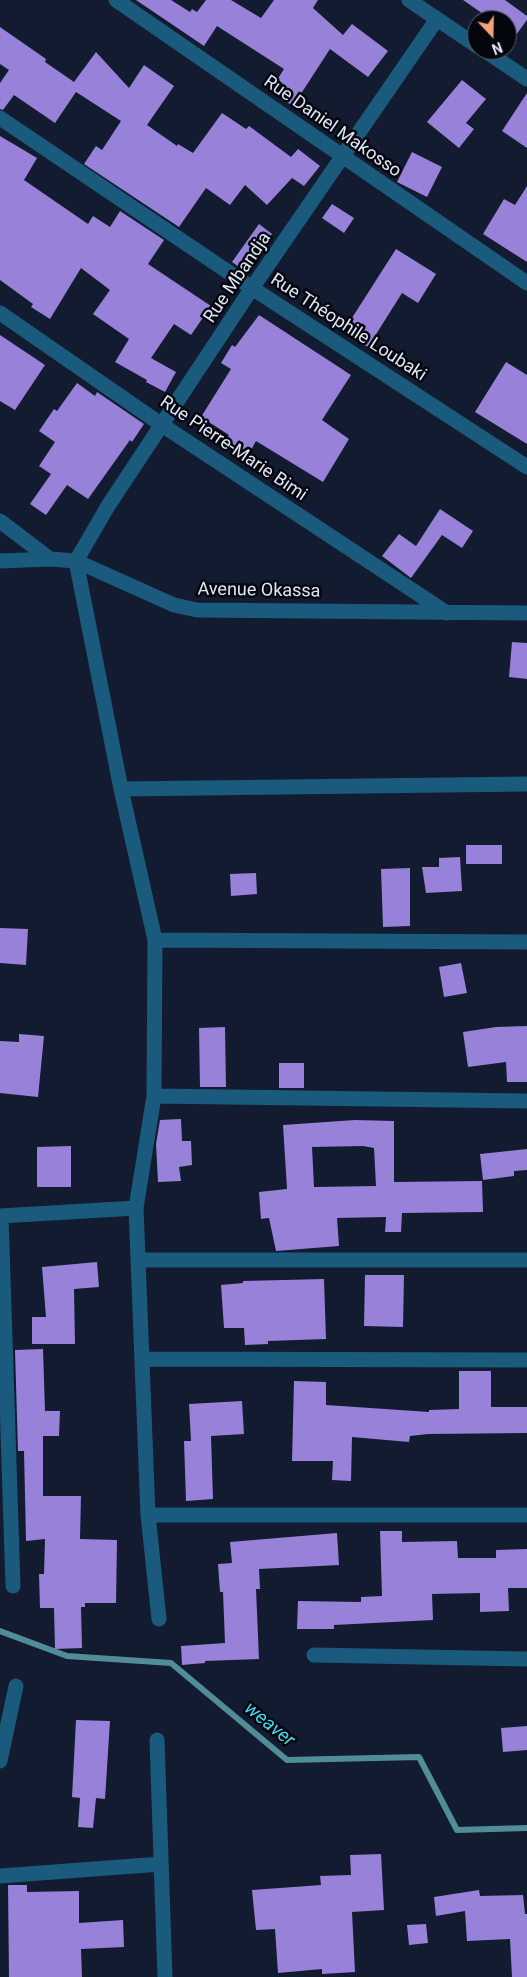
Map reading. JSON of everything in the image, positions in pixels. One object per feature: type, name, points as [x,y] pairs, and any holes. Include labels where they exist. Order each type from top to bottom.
[{"type":"street","name":"Rue Daniel Makosso","points":[[116,0],[527,284]]},
{"type":"street","points":[[409,0],[467,39]]},
{"type":"street","name":"Rue Mbandja","points":[[76,561],[108,506],[252,288],[437,19]]},
{"type":"street","points":[[499,60],[527,79]]},
{"type":"street","name":"Rue Théophile Loubaki","points":[[0,118],[252,288],[527,467]]},
{"type":"street","name":"Rue Pierre-Marie Bimi","points":[[0,313],[162,425],[447,613]]},
{"type":"street","points":[[0,521],[50,559]]},
{"type":"street","name":"Avenue Okassa","points":[[0,561],[50,559],[76,561],[174,605],[197,610],[527,613]]},
{"type":"street","points":[[76,561],[121,789],[155,940],[154,1096],[136,1208],[148,1515],[158,1619]]},
{"type":"street","points":[[121,789],[527,784]]},
{"type":"street","points":[[155,940],[527,942]]},
{"type":"street","points":[[154,1096],[527,1101]]},
{"type":"street","points":[[13,1586],[1,1216],[136,1208]]},
{"type":"street","points":[[138,1260],[527,1260]]},
{"type":"street","points":[[142,1359],[527,1360]]},
{"type":"street","points":[[148,1515],[527,1515]]},
{"type":"street","points":[[314,1655],[527,1659]]},
{"type":"street","points":[[0,1761],[16,1686]]},
{"type":"street","points":[[157,1740],[164,1977]]},
{"type":"street","points":[[0,1876],[161,1864]]},
{"type":"building","points":[[136,0],[171,0],[190,12],[192,9],[197,12],[206,0],[231,0],[261,18],[274,0],[318,0],[313,8],[343,35],[352,24],[388,51],[368,77],[330,49],[293,106],[270,91],[284,69],[217,26],[204,46]]},
{"type":"building","points":[[463,0],[505,0],[527,16],[527,20],[517,34],[517,10],[478,10]]},
{"type":"building","points":[[0,27],[46,59],[45,62],[74,82],[96,52],[129,88],[144,65],[174,86],[147,125],[177,146],[178,144],[193,153],[222,113],[246,129],[249,126],[291,157],[298,149],[320,166],[304,186],[292,178],[267,205],[245,185],[230,205],[206,188],[179,227],[84,164],[96,146],[102,150],[121,121],[76,92],[55,123],[14,95],[3,110],[0,109],[0,83],[9,70],[0,64]]},
{"type":"building","points":[[462,80],[486,99],[466,123],[474,129],[459,148],[427,122]]},
{"type":"building","points":[[527,93],[527,148],[502,131]]},
{"type":"building","points":[[0,136],[37,158],[24,180],[88,224],[93,216],[110,227],[120,211],[164,240],[148,264],[211,306],[191,335],[174,324],[151,358],[176,372],[165,392],[115,362],[129,339],[93,314],[110,290],[81,268],[50,319],[31,307],[33,304],[0,280]]},
{"type":"building","points":[[412,152],[442,167],[427,197],[397,182]]},
{"type":"building","points":[[527,186],[527,262],[483,234],[504,199],[515,205]]},
{"type":"building","points":[[332,204],[354,218],[344,233],[322,218]]},
{"type":"building","points":[[259,224],[272,234],[245,271],[232,262]]},
{"type":"building","points":[[396,249],[436,274],[418,303],[402,293],[368,347],[343,332]]},
{"type":"building","points":[[259,315],[351,375],[322,420],[349,439],[323,482],[256,441],[247,457],[224,444],[229,435],[201,417],[231,369],[221,363],[232,345],[235,347]]},
{"type":"building","points":[[0,335],[45,365],[15,410],[0,401]]},
{"type":"building","points":[[506,362],[527,375],[527,444],[475,412]]},
{"type":"building","points":[[77,383],[95,396],[97,392],[144,424],[132,442],[130,440],[88,499],[67,485],[46,515],[30,504],[51,474],[39,466],[55,442],[39,431],[54,409],[57,411]]},
{"type":"building","points":[[440,509],[473,531],[462,548],[442,535],[411,578],[382,556],[399,534],[416,546]]},
{"type":"building","points":[[512,642],[527,643],[527,679],[509,677]]},
{"type":"building","points":[[466,845],[502,845],[502,864],[466,864]]},
{"type":"building","points":[[460,857],[462,891],[426,893],[422,867],[439,867],[439,858]]},
{"type":"building","points":[[410,868],[410,926],[383,927],[381,869]]},
{"type":"building","points":[[256,873],[257,894],[231,896],[230,874]]},
{"type":"building","points":[[0,928],[28,929],[26,965],[0,963]]},
{"type":"building","points":[[461,963],[467,993],[444,997],[439,967]]},
{"type":"building","points":[[527,1026],[527,1082],[507,1082],[506,1062],[468,1067],[463,1032],[496,1027]]},
{"type":"building","points":[[225,1027],[226,1087],[200,1087],[199,1028]]},
{"type":"building","points":[[19,1034],[44,1036],[38,1097],[0,1093],[0,1041],[19,1042]]},
{"type":"building","points":[[279,1063],[304,1063],[304,1088],[279,1088]]},
{"type":"building","points":[[181,1119],[182,1141],[191,1141],[192,1165],[179,1167],[181,1181],[158,1182],[156,1144],[160,1120]]},
{"type":"building","points":[[355,1120],[394,1121],[394,1182],[482,1181],[483,1212],[402,1213],[401,1232],[385,1232],[386,1217],[337,1218],[339,1246],[276,1251],[269,1218],[261,1219],[259,1192],[287,1189],[283,1125]],"holes":[[[363,1146],[374,1148],[376,1186],[314,1187],[312,1147]]]},
{"type":"building","points":[[71,1146],[71,1187],[37,1187],[37,1147]]},
{"type":"building","points":[[527,1149],[527,1170],[514,1171],[514,1176],[483,1180],[480,1154]]},
{"type":"building","points":[[97,1262],[99,1287],[74,1289],[75,1344],[32,1344],[32,1317],[46,1317],[42,1267]]},
{"type":"building","points":[[365,1275],[404,1275],[403,1327],[364,1326]]},
{"type":"building","points":[[324,1279],[326,1339],[268,1341],[268,1344],[245,1345],[244,1328],[224,1328],[221,1285],[243,1283],[243,1281]]},
{"type":"building","points":[[43,1349],[45,1411],[60,1411],[59,1436],[43,1436],[43,1496],[81,1496],[80,1539],[117,1540],[116,1603],[85,1603],[85,1607],[81,1607],[82,1648],[55,1649],[54,1608],[40,1608],[39,1574],[44,1574],[45,1539],[26,1541],[24,1451],[18,1451],[15,1350]]},
{"type":"building","points":[[459,1371],[491,1371],[491,1407],[527,1407],[527,1433],[428,1434],[410,1436],[409,1442],[352,1437],[351,1481],[332,1480],[333,1461],[292,1461],[294,1381],[326,1382],[326,1405],[429,1412],[429,1410],[459,1409]]},
{"type":"building","points":[[242,1401],[244,1434],[211,1436],[213,1499],[186,1501],[184,1441],[191,1441],[189,1404]]},
{"type":"building","points":[[380,1531],[402,1531],[402,1542],[457,1541],[458,1558],[496,1558],[496,1550],[527,1549],[527,1588],[508,1588],[509,1611],[480,1612],[480,1593],[432,1594],[433,1620],[334,1625],[334,1629],[297,1629],[298,1601],[361,1602],[361,1597],[382,1596]]},
{"type":"building","points":[[337,1533],[339,1565],[259,1569],[260,1589],[256,1589],[259,1659],[205,1661],[205,1663],[182,1665],[181,1646],[225,1643],[223,1592],[220,1592],[218,1564],[232,1563],[230,1542]]},
{"type":"building","points":[[76,1720],[110,1721],[105,1799],[96,1798],[93,1828],[78,1827],[80,1798],[72,1797]]},
{"type":"building","points":[[527,1726],[527,1750],[503,1752],[501,1728]]},
{"type":"building","points":[[381,1854],[384,1910],[352,1912],[355,1972],[322,1974],[322,1969],[278,1973],[275,1929],[256,1930],[252,1890],[321,1885],[320,1876],[351,1875],[350,1855]]},
{"type":"building","points":[[8,1885],[27,1885],[27,1892],[79,1891],[79,1923],[123,1920],[124,1947],[81,1949],[82,1977],[9,1977]]},
{"type":"building","points":[[479,1890],[480,1896],[523,1895],[525,1914],[527,1914],[527,1977],[512,1977],[510,1939],[467,1941],[465,1911],[436,1916],[434,1897]]},
{"type":"building","points":[[426,1924],[428,1943],[409,1945],[407,1925]]},
{"type":"waterway","name":"weaver","points":[[0,1631],[67,1656],[171,1663],[287,1760],[419,1757],[457,1830],[527,1828]]}]
